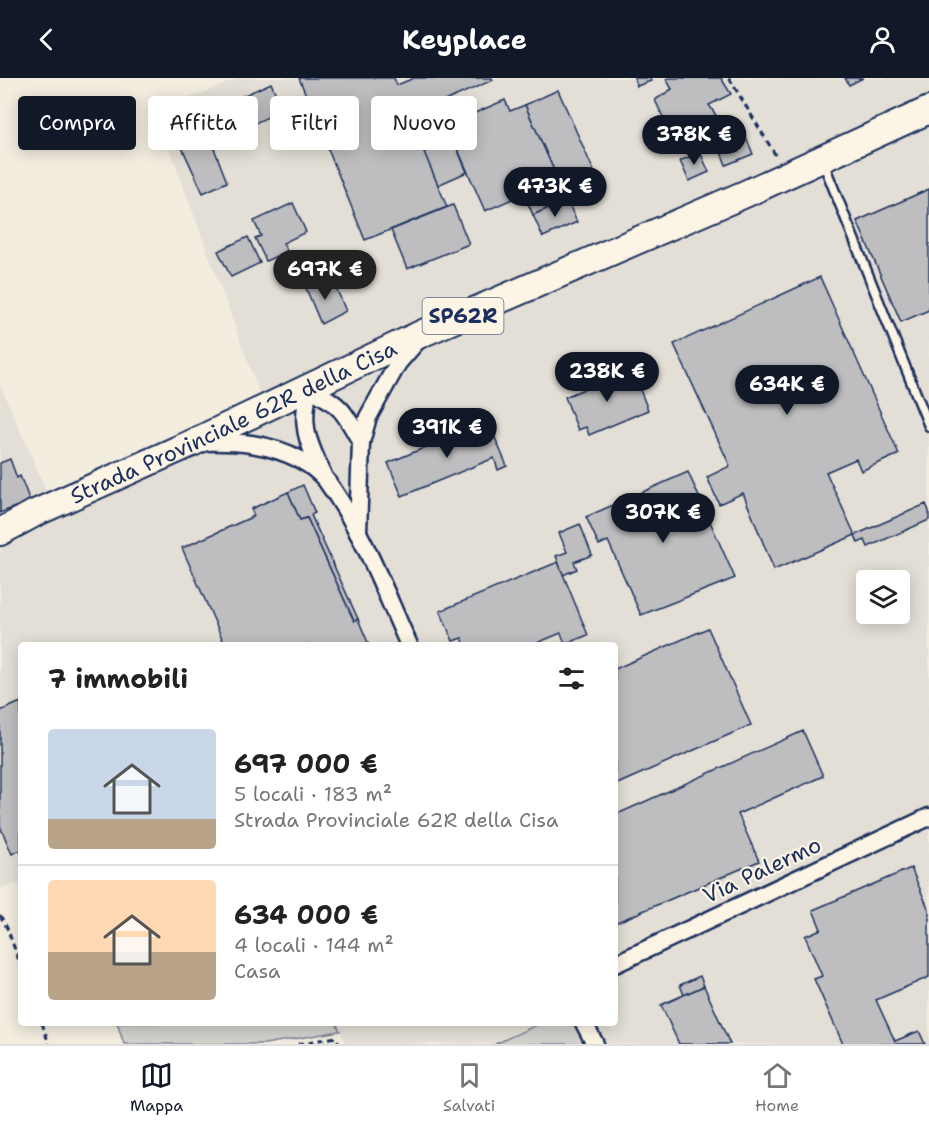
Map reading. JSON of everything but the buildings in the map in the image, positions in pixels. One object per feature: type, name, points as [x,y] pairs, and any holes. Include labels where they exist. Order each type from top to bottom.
[{"type":"main road","name":"Strada Provinciale 62R della Cisa","points":[[0,532],[35,513],[192,443],[423,333],[787,175],[929,110]]},
{"type":"street","points":[[358,534],[361,442],[368,417],[398,363],[423,333]]},
{"type":"street","points":[[361,442],[346,414],[333,400],[309,388],[304,407],[303,424],[308,439],[325,478],[358,534],[408,642]]},
{"type":"street","points":[[192,443],[229,441],[262,444],[284,451],[303,461],[325,478]]},
{"type":"street","name":"Via Palermo","points":[[618,963],[929,817]]},
{"type":"street","points":[[586,1026],[595,1044]]},
{"type":"lane","points":[[821,159],[929,426]]},
{"type":"path","points":[[729,78],[787,175]]},
{"type":"path","points":[[0,915],[18,958]]},
{"type":"path","points":[[43,1026],[49,1044]]},
{"type":"path","points":[[298,1044],[336,1037],[339,1044]]},
{"type":"shaded area","points":[[239,78],[929,78],[929,1044],[588,1044],[580,1026],[618,1026],[618,642],[18,642],[18,884],[0,888],[0,384],[51,501],[265,408],[170,150],[258,150],[258,96],[195,96]]},
{"type":"shaded area","points":[[118,1026],[338,1026],[340,1031],[265,1044],[124,1044]]},
{"type":"shaded area","points":[[337,1026],[534,1026],[495,1044],[346,1044]]},
{"type":"shaded area","points":[[534,1026],[580,1026],[588,1044],[495,1044]]}]
